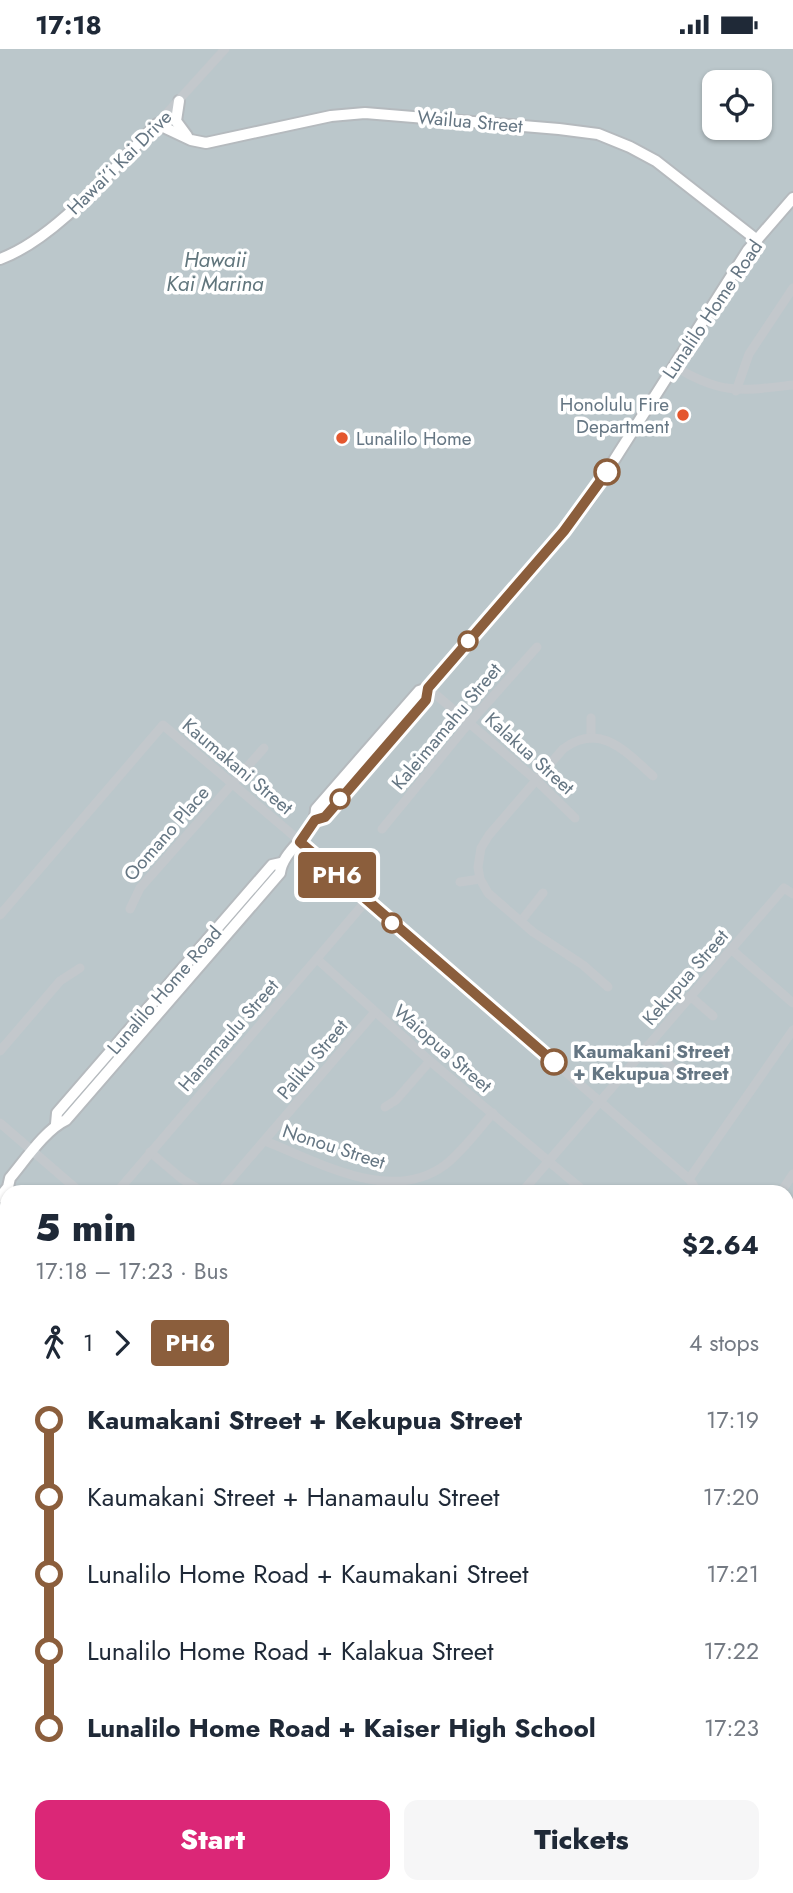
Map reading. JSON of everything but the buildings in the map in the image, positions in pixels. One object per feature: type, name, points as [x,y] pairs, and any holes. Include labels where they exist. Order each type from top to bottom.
[{"type":"main road","points":[[179,101],[176,121],[191,140]]},
{"type":"main road","name":"Wailua Street","points":[[157,124],[191,140],[206,143],[331,116],[365,113],[574,130],[617,141],[656,161],[757,240]]},
{"type":"main road","name":"Hawai’i Kai Drive","points":[[0,259],[30,244],[51,229],[157,124]]},
{"type":"main road","name":"Lunalilo Home Road","points":[[5,1179],[56,1124],[58,1113],[272,865],[281,863],[315,820],[325,817],[426,700],[428,688],[564,531],[590,498],[757,240],[793,198]]},
{"type":"street","name":"Hawai’i Kai Drive","points":[[157,124],[225,49]]},
{"type":"street","points":[[736,391],[749,355],[793,288]]},
{"type":"street","points":[[674,366],[709,386],[736,391],[793,385]]},
{"type":"street","name":"Kaleimamahu Street","points":[[382,829],[537,647]]},
{"type":"street","name":"Kalakua Street","points":[[428,688],[536,780],[575,818]]},
{"type":"street","points":[[591,718],[591,738]]},
{"type":"street","name":"Kaumakani Street","points":[[0,915],[163,725],[600,1101],[693,1185]]},
{"type":"street","points":[[608,987],[583,965],[544,940],[488,893],[480,879],[478,859],[485,841],[563,749],[575,741],[591,738],[615,744],[653,776]]},
{"type":"street","name":"Oomano Place","points":[[130,909],[140,888],[264,748]]},
{"type":"street","points":[[460,882],[480,879]]},
{"type":"street","name":"Kekupua Street","points":[[528,1185],[784,888],[793,894]]},
{"type":"street","points":[[521,921],[543,893]]},
{"type":"street","name":"Hanamaulu Street","points":[[123,1185],[366,901]]},
{"type":"street","points":[[732,950],[793,1003]]},
{"type":"street","name":"Waiopua Street","points":[[317,959],[430,1061],[577,1185]]},
{"type":"street","points":[[0,1051],[60,981],[80,968]]},
{"type":"street","points":[[691,996],[713,1016]]},
{"type":"street","name":"Paliku Street","points":[[226,1185],[375,1012]]},
{"type":"street","points":[[689,1179],[793,1030]]},
{"type":"street","points":[[648,1045],[675,1070]]},
{"type":"street","points":[[385,1107],[396,1100],[430,1061]]},
{"type":"street","name":"Nonou Street","points":[[265,1141],[362,1178],[400,1182],[422,1177],[442,1167],[493,1113]]},
{"type":"street","points":[[0,1123],[72,1185]]},
{"type":"street","points":[[150,1152],[192,1185]]},
{"type":"water","name":"Hawaii Kai Marina","points":[[0,49],[793,49],[793,1185],[0,1185]]},
{"type":"bus line","name":"PH6","points":[[554,1062],[300,842],[315,820],[325,817],[426,700],[428,688],[564,531],[607,472]]},
{"type":"place","name":"Honolulu Fire Department","points":[[683,415]]},
{"type":"place","name":"Lunalilo Home","points":[[342,438]]},
{"type":"place","name":"Kaumakani Street + Kekupua Street","points":[[554,1062]]}]
